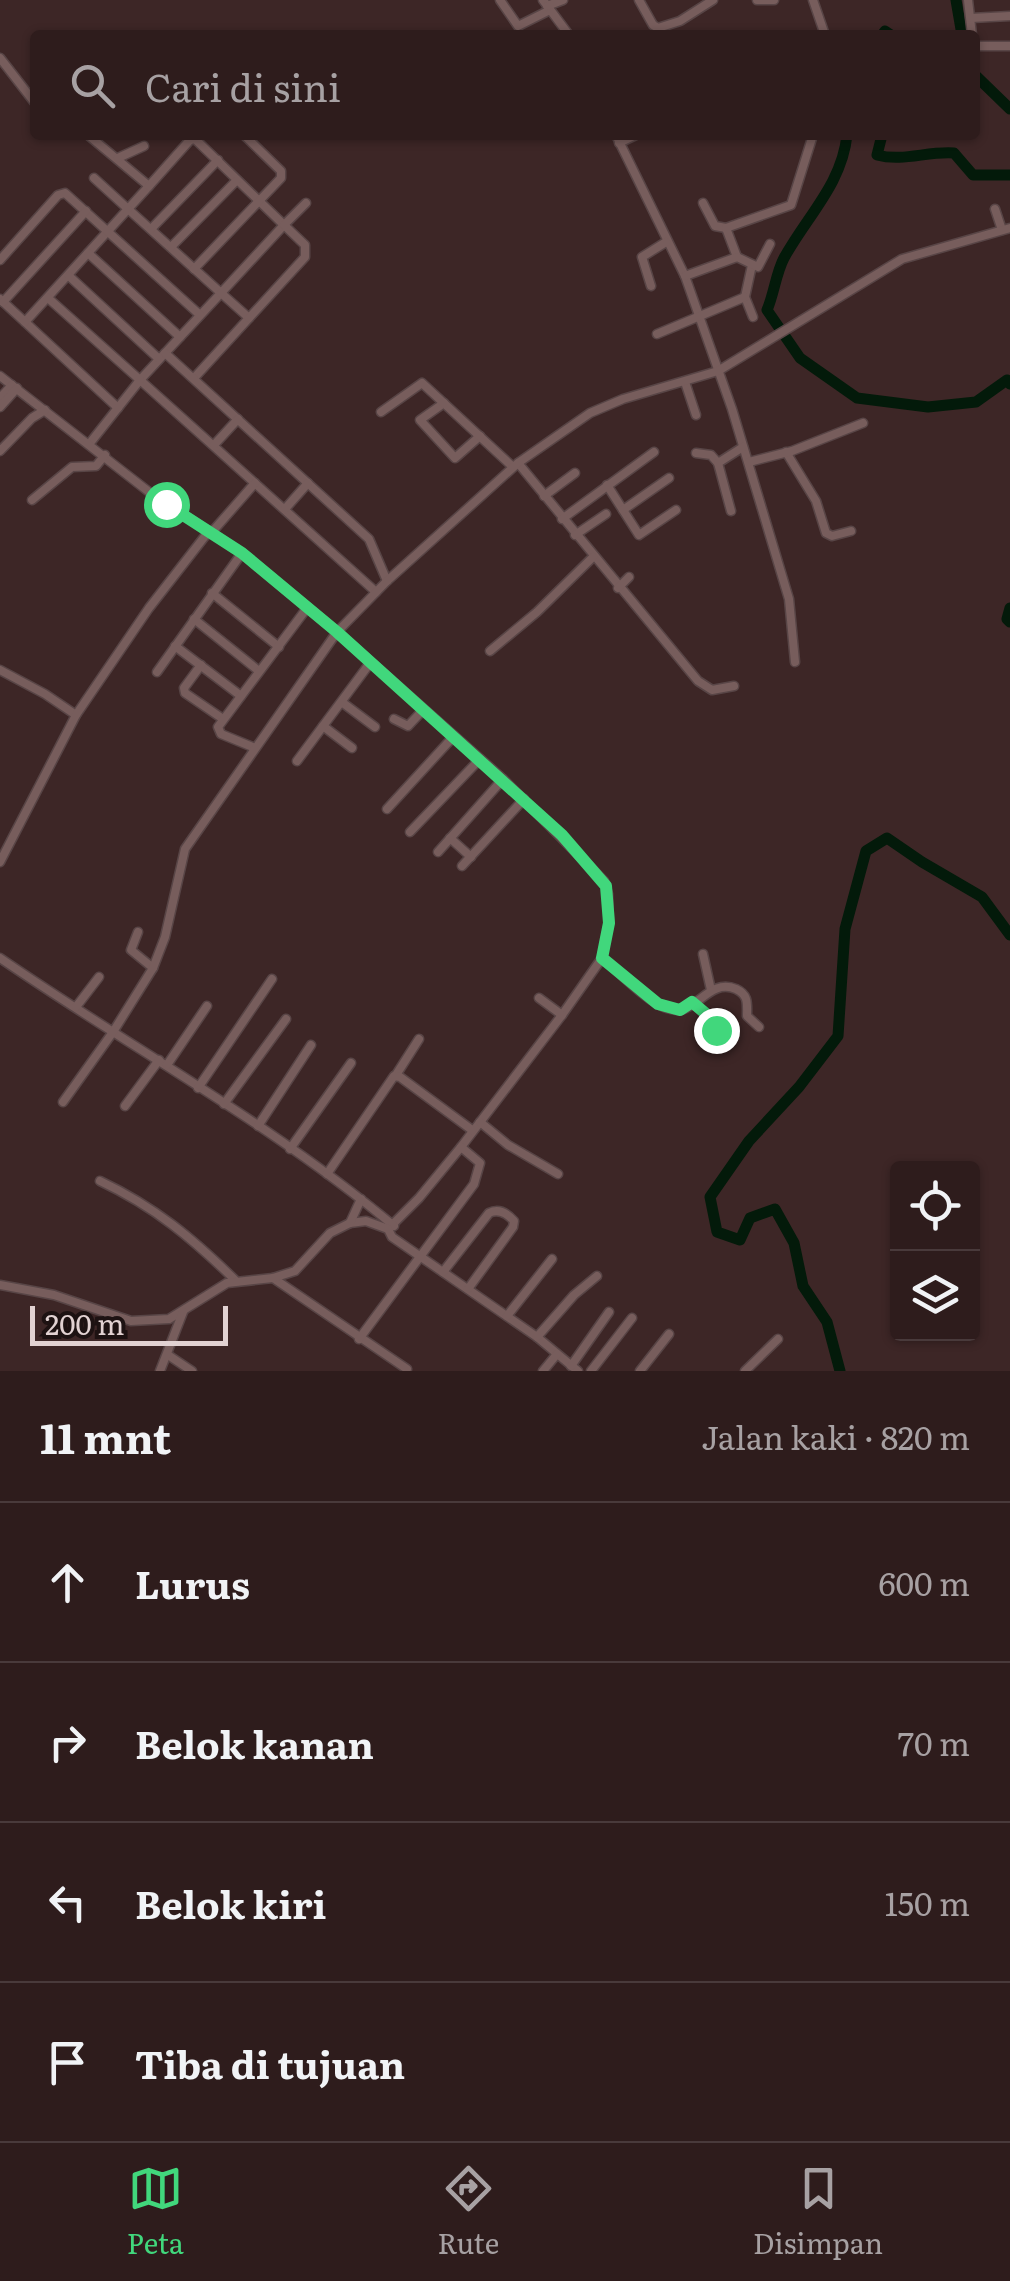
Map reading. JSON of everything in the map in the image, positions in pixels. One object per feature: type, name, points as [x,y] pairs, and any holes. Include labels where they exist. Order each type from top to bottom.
[{"type":"street","points":[[500,0],[518,26],[546,5],[563,0]]},
{"type":"street","points":[[640,0],[652,26],[658,28],[680,21],[713,0]]},
{"type":"street","points":[[757,0],[774,0]]},
{"type":"street","points":[[814,0],[823,30]]},
{"type":"street","points":[[968,0],[971,30]]},
{"type":"street","points":[[546,5],[565,30]]},
{"type":"street","points":[[970,18],[1010,16]]},
{"type":"street","points":[[980,46],[1010,46]]},
{"type":"street","points":[[0,58],[30,97]]},
{"type":"street","points":[[95,140],[149,186]]},
{"type":"street","points":[[24,322],[191,140]]},
{"type":"street","points":[[193,140],[303,242],[307,253],[195,378]]},
{"type":"street","points":[[194,269],[281,178],[280,171],[249,140]]},
{"type":"street","points":[[618,140],[685,276],[749,462],[790,599],[795,662]]},
{"type":"street","points":[[703,203],[714,226],[726,228],[791,206],[811,140]]},
{"type":"street","points":[[118,158],[144,146]]},
{"type":"street","points":[[150,229],[218,160]]},
{"type":"street","points":[[94,178],[249,318]]},
{"type":"street","points":[[171,248],[237,180]]},
{"type":"street","points":[[0,260],[61,193],[69,194],[200,315]]},
{"type":"street","points":[[90,444],[140,380],[306,203]]},
{"type":"street","points":[[62,1102],[113,1032],[152,968],[165,937],[185,849],[337,632],[387,581],[516,465],[590,413],[623,399],[718,371],[902,259],[1006,229],[995,209]]},
{"type":"street","points":[[86,212],[2,300],[118,408]]},
{"type":"street","points":[[726,228],[737,257],[752,265],[760,266],[770,244]]},
{"type":"street","points":[[651,286],[642,258],[666,242]]},
{"type":"street","points":[[88,253],[180,336]]},
{"type":"street","points":[[685,276],[737,257]]},
{"type":"street","points":[[752,265],[745,297],[753,316]]},
{"type":"street","points":[[68,276],[162,356],[195,378],[369,539],[387,581]]},
{"type":"street","points":[[657,334],[745,297]]},
{"type":"street","points":[[48,298],[376,592]]},
{"type":"street","points":[[0,376],[153,495],[242,553],[337,632],[524,799],[604,881],[609,923],[602,958],[480,1122],[391,1227]]},
{"type":"street","points":[[684,382],[696,415]]},
{"type":"street","points":[[381,412],[422,383],[516,465],[706,688],[734,686]]},
{"type":"street","points":[[0,398],[15,387]]},
{"type":"street","points":[[0,406],[15,387]]},
{"type":"street","points":[[444,403],[420,420],[455,458],[480,436]]},
{"type":"street","points":[[0,451],[45,410]]},
{"type":"street","points":[[214,445],[238,419]]},
{"type":"street","points":[[749,462],[864,423]]},
{"type":"street","points":[[718,463],[743,447]]},
{"type":"street","points":[[562,519],[654,452]]},
{"type":"street","points":[[786,452],[816,500],[826,533],[832,536],[850,531]]},
{"type":"street","points":[[696,453],[711,455],[718,463],[731,511]]},
{"type":"street","points":[[32,500],[72,468],[96,466],[106,456]]},
{"type":"street","points":[[544,496],[575,473]]},
{"type":"street","points":[[623,510],[670,478]]},
{"type":"street","points":[[0,862],[76,716],[149,608],[254,483]]},
{"type":"street","points":[[285,509],[308,483]]},
{"type":"street","points":[[607,485],[639,535],[676,510]]},
{"type":"street","points":[[575,535],[606,514]]},
{"type":"street","points":[[157,672],[242,553]]},
{"type":"street","points":[[490,651],[593,557]]},
{"type":"street","points":[[618,588],[629,577]]},
{"type":"street","points":[[212,593],[278,647]]},
{"type":"street","points":[[255,748],[221,734],[218,727],[307,608]]},
{"type":"street","points":[[194,618],[259,671]]},
{"type":"street","points":[[176,646],[241,696]]},
{"type":"street","points":[[297,761],[370,663]]},
{"type":"street","points":[[201,665],[184,688],[185,693],[223,719]]},
{"type":"street","points":[[0,670],[76,716]]},
{"type":"street","points":[[343,703],[374,727]]},
{"type":"street","points":[[394,719],[401,725],[411,725],[423,710]]},
{"type":"street","points":[[324,726],[352,748]]},
{"type":"street","points":[[387,808],[454,736]]},
{"type":"street","points":[[410,832],[480,760]]},
{"type":"street","points":[[438,852],[502,779]]},
{"type":"street","points":[[462,866],[524,799]]},
{"type":"street","points":[[450,838],[471,856]]},
{"type":"street","points":[[138,932],[131,950],[152,968]]},
{"type":"street","points":[[703,954],[711,990]]},
{"type":"street","points":[[0,958],[163,1062],[327,1174],[391,1227],[392,1237],[537,1337],[574,1368],[610,1312]]},
{"type":"street","points":[[602,958],[658,1004],[680,1010],[711,990],[739,990],[748,1003],[746,1016],[759,1027]]},
{"type":"street","points":[[76,1007],[99,976]]},
{"type":"street","points":[[198,1088],[272,979]]},
{"type":"street","points":[[538,998],[562,1015]]},
{"type":"street","points":[[692,1002],[711,1018],[719,1036]]},
{"type":"street","points":[[125,1106],[207,1006]]},
{"type":"street","points":[[224,1104],[286,1019]]},
{"type":"street","points":[[327,1174],[420,1039]]},
{"type":"street","points":[[258,1126],[311,1046]]},
{"type":"street","points":[[290,1149],[351,1064]]},
{"type":"street","points":[[396,1076],[472,1130]]},
{"type":"street","points":[[480,1122],[508,1145],[558,1174]]},
{"type":"street","points":[[359,1339],[479,1174],[478,1159],[461,1146]]},
{"type":"street","points":[[100,1180],[199,1243],[235,1280]]},
{"type":"street","points":[[350,1223],[361,1199]]},
{"type":"street","points":[[444,1272],[490,1213],[508,1214],[514,1220],[513,1227],[468,1289]]},
{"type":"street","points":[[0,1285],[70,1300],[131,1321],[154,1322],[183,1312],[205,1294],[235,1280],[273,1278],[296,1270],[330,1233],[350,1223],[366,1221],[391,1227]]},
{"type":"street","points":[[507,1316],[552,1259]]},
{"type":"street","points":[[537,1337],[574,1294],[597,1276]]},
{"type":"street","points":[[273,1278],[407,1369]]},
{"type":"street","points":[[160,1371],[183,1312]]},
{"type":"street","points":[[591,1371],[632,1318]]},
{"type":"street","points":[[640,1371],[668,1334]]},
{"type":"street","points":[[744,1371],[778,1339]]},
{"type":"street","points":[[543,1371],[557,1354]]},
{"type":"street","points":[[168,1355],[192,1371]]},
{"type":"waterway","points":[[956,0],[961,30]]},
{"type":"waterway","points":[[980,80],[1010,109]]},
{"type":"waterway","points":[[846,140],[831,184],[781,264],[767,310],[800,358],[857,398],[928,407],[976,402],[1007,380],[1010,384]]},
{"type":"waterway","points":[[881,140],[877,155],[954,153],[973,175],[1010,175]]},
{"type":"waterway","points":[[1010,608],[1010,622]]},
{"type":"waterway","points":[[840,1371],[827,1322],[803,1286],[794,1243],[775,1209],[750,1218],[740,1240],[717,1232],[710,1197],[749,1141],[799,1087],[838,1036],[845,929],[866,851],[887,838],[982,897],[1010,935]]},
{"type":"route","points":[[166,504],[242,553],[337,632],[557,831],[606,886],[609,923],[602,958],[664,1008],[680,1010],[692,1002],[711,1018],[716,1030]]}]
